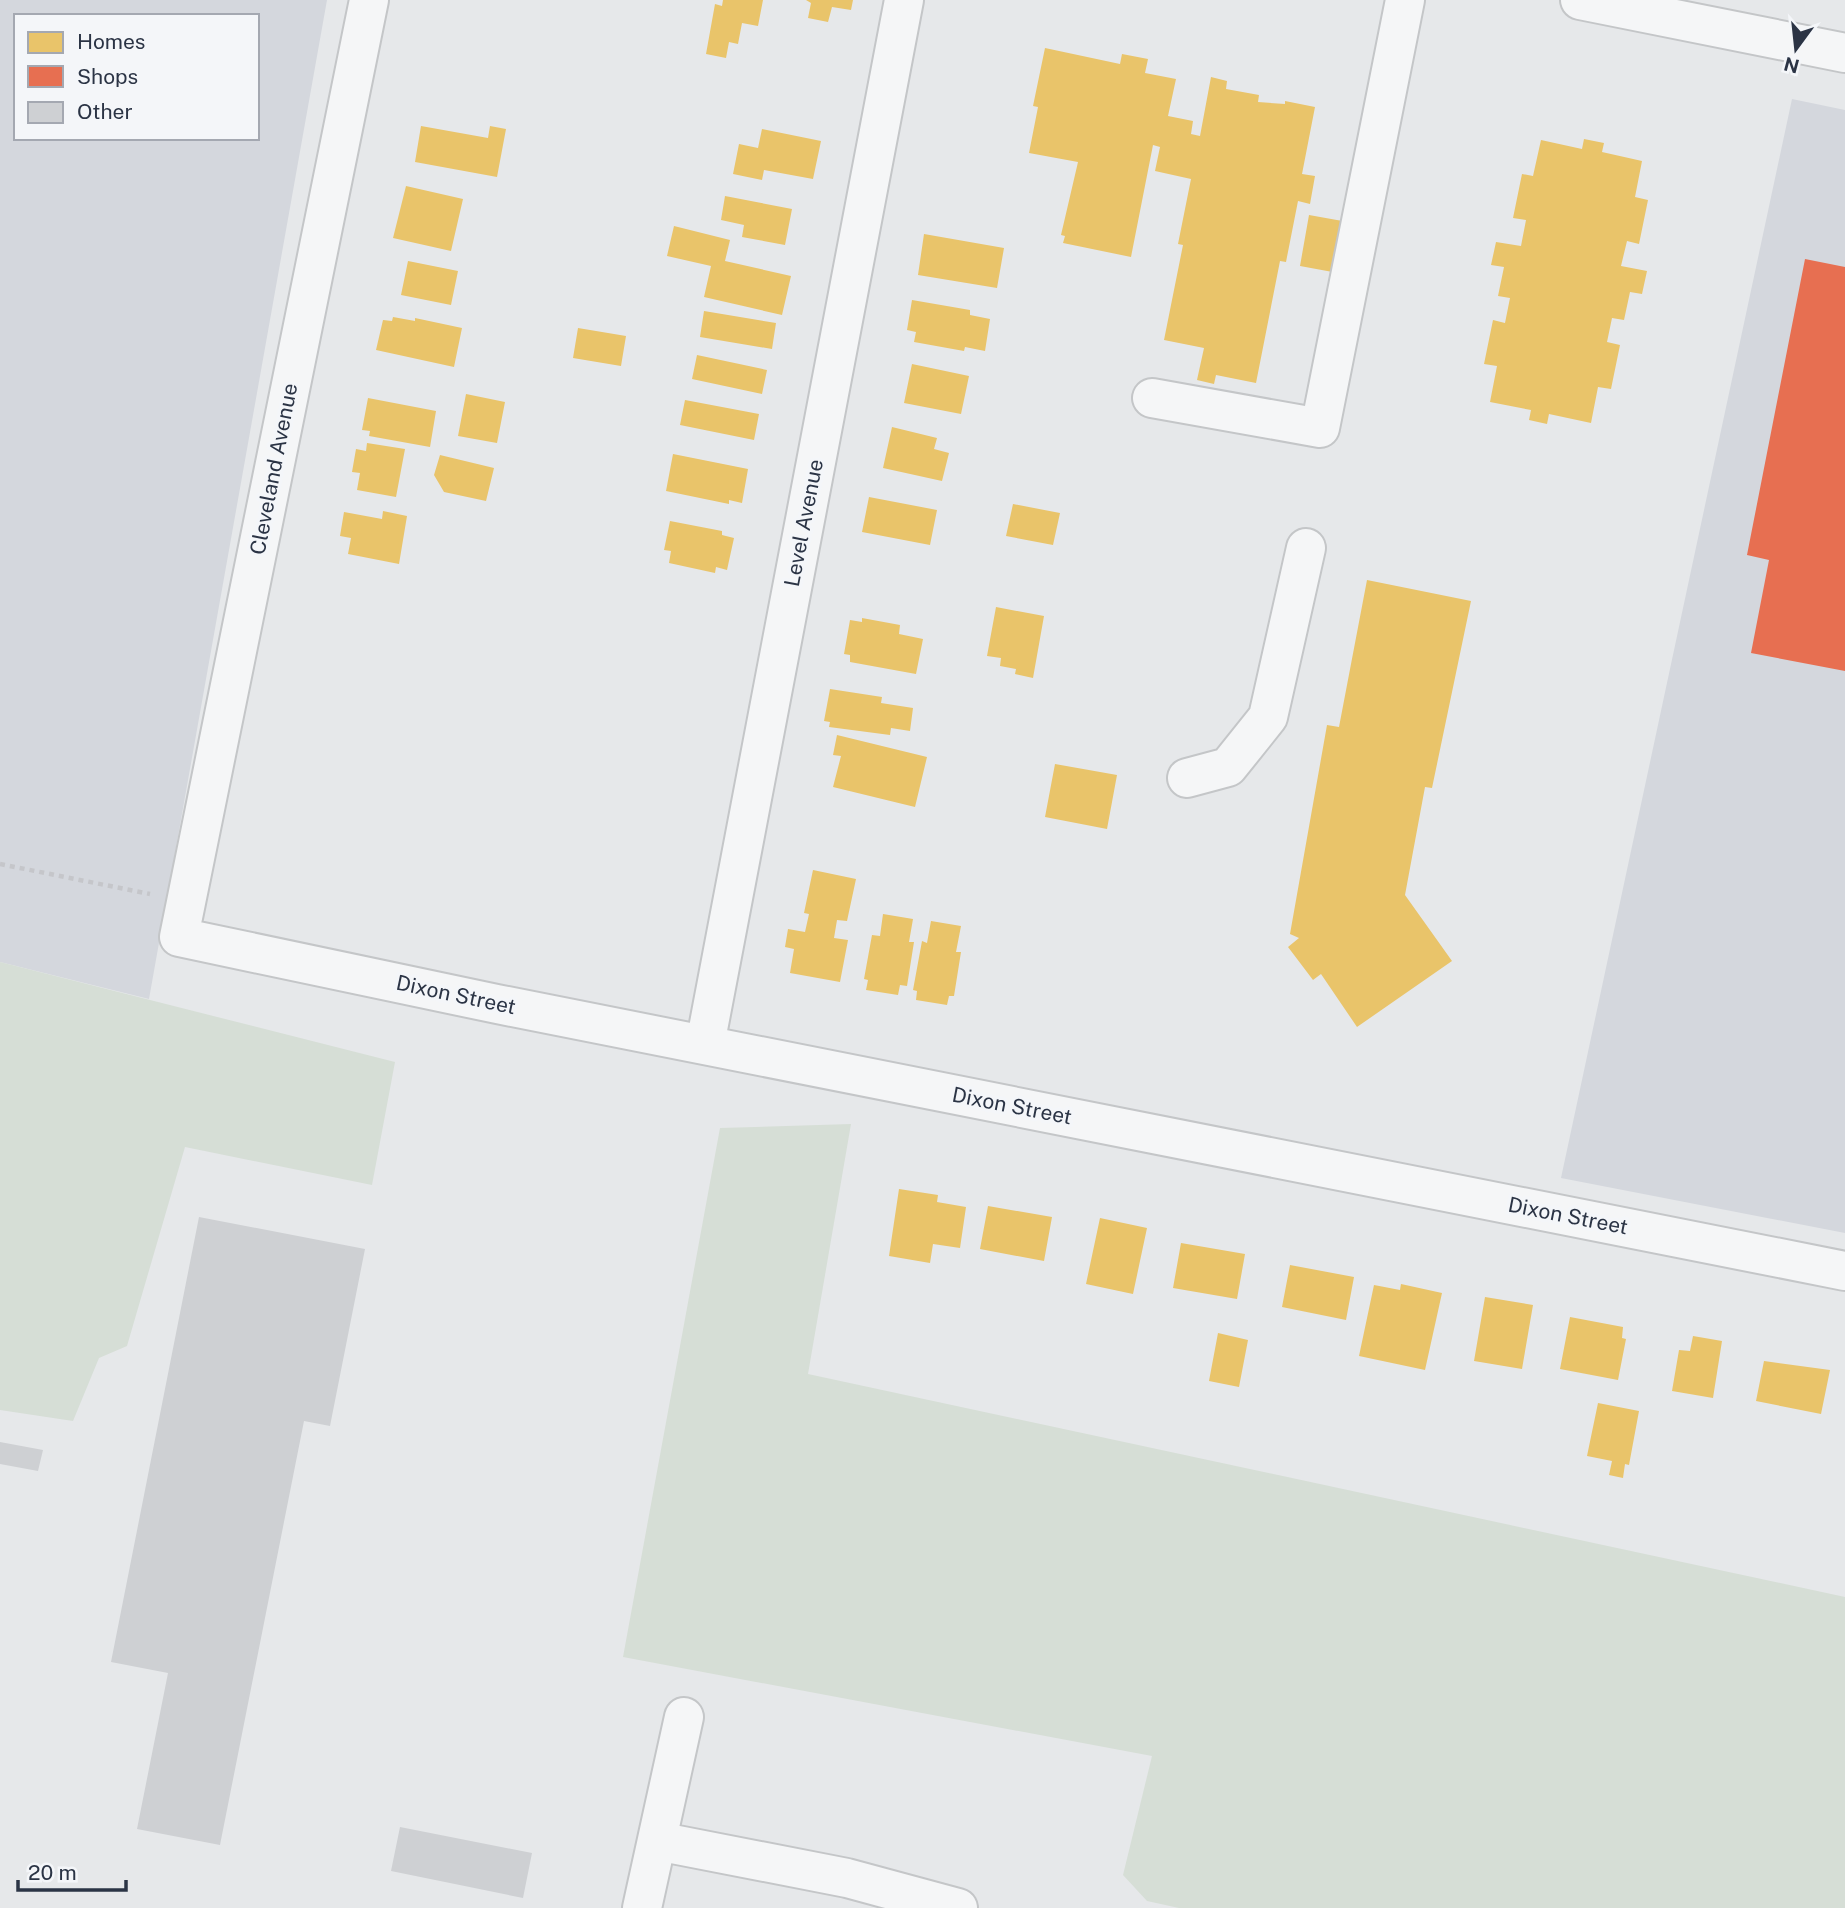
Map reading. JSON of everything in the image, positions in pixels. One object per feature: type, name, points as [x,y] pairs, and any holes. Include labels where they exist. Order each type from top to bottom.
[{"type":"street","name":"Cleveland Avenue","points":[[183,919],[369,0]]},
{"type":"street","name":"Level Avenue","points":[[705,1045],[904,0]]},
{"type":"street","points":[[1152,398],[1320,428],[1405,0]]},
{"type":"street","points":[[1595,2],[1845,53]]},
{"type":"street","points":[[1187,778],[1228,767],[1268,717],[1306,548]]},
{"type":"street","name":"Dixon Street","points":[[183,919],[705,1045],[1845,1271]]},
{"type":"street","points":[[642,1908],[684,1717]]},
{"type":"street","points":[[657,1841],[847,1878],[958,1908]]},
{"type":"path","points":[[0,864],[183,919]]},
{"type":"shaded area","points":[[0,0],[327,0],[149,999],[0,962]]},
{"type":"shaded area","points":[[1792,99],[1845,110],[1845,1233],[1561,1178]]},
{"type":"shaded area","points":[[0,962],[395,1062],[372,1185],[185,1147],[127,1346],[99,1358],[73,1421],[0,1410]]},
{"type":"shaded area","points":[[851,1124],[808,1374],[1845,1597],[1845,1908],[1179,1908],[1147,1901],[1123,1875],[1152,1756],[623,1657],[720,1128]]},
{"type":"building: Homes","points":[[723,0],[763,0],[758,26],[742,23],[738,44],[729,42],[726,58],[706,54],[715,4],[722,6]]},
{"type":"building: Homes","points":[[806,0],[853,0],[851,10],[832,7],[828,22],[808,18],[811,3]]},
{"type":"building: Homes","points":[[1045,48],[1120,64],[1122,54],[1148,59],[1145,73],[1176,79],[1168,116],[1193,121],[1191,134],[1200,136],[1211,77],[1227,81],[1226,89],[1259,95],[1258,102],[1285,104],[1285,101],[1315,107],[1302,174],[1315,176],[1310,204],[1298,201],[1286,262],[1280,261],[1256,383],[1216,375],[1214,384],[1197,380],[1204,348],[1164,340],[1183,245],[1178,244],[1191,179],[1155,171],[1160,147],[1153,145],[1131,257],[1063,243],[1065,236],[1061,235],[1078,162],[1029,153],[1038,107],[1033,106]]},
{"type":"building: Homes","points":[[421,126],[488,138],[490,126],[506,129],[497,177],[415,162]]},
{"type":"building: Homes","points":[[762,129],[821,141],[813,179],[764,170],[762,180],[733,174],[739,144],[758,148]]},
{"type":"building: Homes","points":[[1584,139],[1604,143],[1602,152],[1642,161],[1635,197],[1648,200],[1639,244],[1627,241],[1621,266],[1647,271],[1642,294],[1630,292],[1624,320],[1612,318],[1607,342],[1620,345],[1611,389],[1598,387],[1591,423],[1549,414],[1547,424],[1529,420],[1531,410],[1490,402],[1497,366],[1484,364],[1493,320],[1505,323],[1510,298],[1498,296],[1504,267],[1491,265],[1496,242],[1521,246],[1526,220],[1513,218],[1522,174],[1533,176],[1541,140],[1582,149]]},
{"type":"building: Homes","points":[[406,186],[463,199],[451,251],[393,238]]},
{"type":"building: Homes","points":[[725,196],[792,209],[785,245],[742,237],[744,225],[721,220]]},
{"type":"building: Homes","points":[[1309,215],[1348,222],[1338,273],[1300,266]]},
{"type":"building: Homes","points":[[674,226],[730,240],[725,261],[791,276],[782,315],[704,297],[711,266],[667,256]]},
{"type":"building: Homes","points":[[924,234],[1004,248],[997,288],[918,275]]},
{"type":"building: Homes","points":[[408,261],[458,271],[451,305],[401,295]]},
{"type":"building: Homes","points":[[912,300],[970,310],[970,315],[990,319],[985,351],[965,347],[964,351],[914,342],[916,332],[907,330]]},
{"type":"building: Homes","points":[[704,311],[776,323],[772,349],[700,337]]},
{"type":"building: Homes","points":[[393,317],[415,321],[415,318],[462,328],[454,367],[376,350],[383,320],[392,321]]},
{"type":"building: Homes","points":[[578,328],[626,336],[621,366],[573,358]]},
{"type":"building: Homes","points":[[697,355],[767,370],[762,394],[692,379]]},
{"type":"building: Homes","points":[[912,364],[969,376],[961,414],[904,403]]},
{"type":"building: Homes","points":[[466,394],[505,402],[497,443],[458,436]]},
{"type":"building: Homes","points":[[368,398],[436,411],[430,447],[369,436],[370,431],[362,430]]},
{"type":"building: Homes","points":[[685,400],[759,414],[754,440],[680,425]]},
{"type":"building: Homes","points":[[892,427],[937,438],[934,449],[949,453],[942,481],[883,468]]},
{"type":"building: Homes","points":[[367,443],[405,449],[396,497],[357,490],[360,473],[352,472],[356,449],[366,451]]},
{"type":"building: Homes","points":[[673,454],[748,469],[742,503],[729,500],[729,504],[666,491]]},
{"type":"building: Homes","points":[[440,455],[494,468],[486,501],[444,492],[434,475]]},
{"type":"building: Homes","points":[[869,497],[937,510],[930,545],[862,532]]},
{"type":"building: Homes","points":[[1013,504],[1060,513],[1053,545],[1006,536]]},
{"type":"building: Homes","points":[[383,511],[407,516],[399,564],[348,554],[351,538],[340,536],[344,512],[382,519]]},
{"type":"building: Homes","points":[[670,521],[722,531],[722,535],[734,538],[727,570],[716,567],[715,573],[669,563],[671,551],[664,550]]},
{"type":"building: Homes","points":[[1367,580],[1471,601],[1432,788],[1425,787],[1405,895],[1452,961],[1357,1027],[1321,974],[1313,980],[1288,947],[1299,938],[1290,934],[1327,725],[1339,727]]},
{"type":"building: Homes","points":[[996,607],[1044,616],[1033,678],[1015,674],[1016,669],[1000,666],[1001,658],[987,656]]},
{"type":"building: Homes","points":[[862,618],[900,625],[899,634],[923,639],[916,674],[850,662],[850,655],[844,654],[850,620],[862,622]]},
{"type":"building: Homes","points":[[830,689],[882,697],[881,703],[913,708],[910,731],[891,728],[890,735],[829,727],[830,722],[824,721]]},
{"type":"building: Homes","points":[[837,735],[927,757],[915,807],[833,787],[841,756],[833,755]]},
{"type":"building: Homes","points":[[1055,764],[1117,775],[1107,829],[1045,817]]},
{"type":"building: Homes","points":[[813,870],[856,879],[847,921],[837,920],[834,938],[848,940],[840,982],[790,973],[794,949],[785,947],[788,929],[805,932],[809,914],[804,913]]},
{"type":"building: Homes","points":[[883,914],[913,919],[909,942],[914,942],[907,986],[900,985],[898,995],[866,990],[868,980],[864,979],[872,935],[880,936]]},
{"type":"building: Homes","points":[[931,921],[961,926],[956,952],[961,952],[954,996],[949,996],[947,1005],[916,1000],[917,991],[913,990],[922,941],[927,943]]},
{"type":"building: Homes","points":[[899,1189],[938,1195],[937,1202],[966,1207],[960,1248],[933,1244],[930,1263],[889,1256]]},
{"type":"building: Homes","points":[[988,1206],[1052,1217],[1044,1261],[980,1249]]},
{"type":"building: Homes","points":[[1100,1218],[1147,1228],[1133,1294],[1086,1284]]},
{"type":"building: Homes","points":[[1181,1243],[1245,1254],[1237,1299],[1173,1288]]},
{"type":"building: Homes","points":[[1290,1265],[1354,1277],[1346,1320],[1282,1307]]},
{"type":"building: Homes","points":[[1401,1284],[1442,1293],[1425,1370],[1359,1356],[1374,1285],[1400,1290]]},
{"type":"building: Homes","points":[[1485,1297],[1533,1305],[1522,1369],[1474,1361]]},
{"type":"building: Homes","points":[[1570,1317],[1623,1327],[1622,1338],[1626,1339],[1618,1380],[1560,1369]]},
{"type":"building: Homes","points":[[1218,1333],[1248,1340],[1239,1387],[1209,1381]]},
{"type":"building: Homes","points":[[1693,1336],[1722,1341],[1713,1398],[1672,1391],[1679,1350],[1690,1351]]},
{"type":"building: Homes","points":[[1764,1361],[1830,1370],[1821,1414],[1756,1401]]},
{"type":"building: Homes","points":[[1598,1403],[1639,1411],[1629,1465],[1625,1464],[1623,1478],[1609,1475],[1612,1461],[1587,1456]]},
{"type":"building: Shops","points":[[1805,259],[1845,267],[1845,671],[1751,653],[1769,560],[1747,555]]},
{"type":"building: Other","points":[[199,1217],[365,1249],[330,1426],[304,1421],[220,1845],[137,1829],[168,1673],[111,1662]]},
{"type":"building: Other","points":[[0,1442],[43,1450],[38,1471],[0,1464]]},
{"type":"building: Other","points":[[400,1827],[532,1853],[523,1898],[391,1871]]}]
